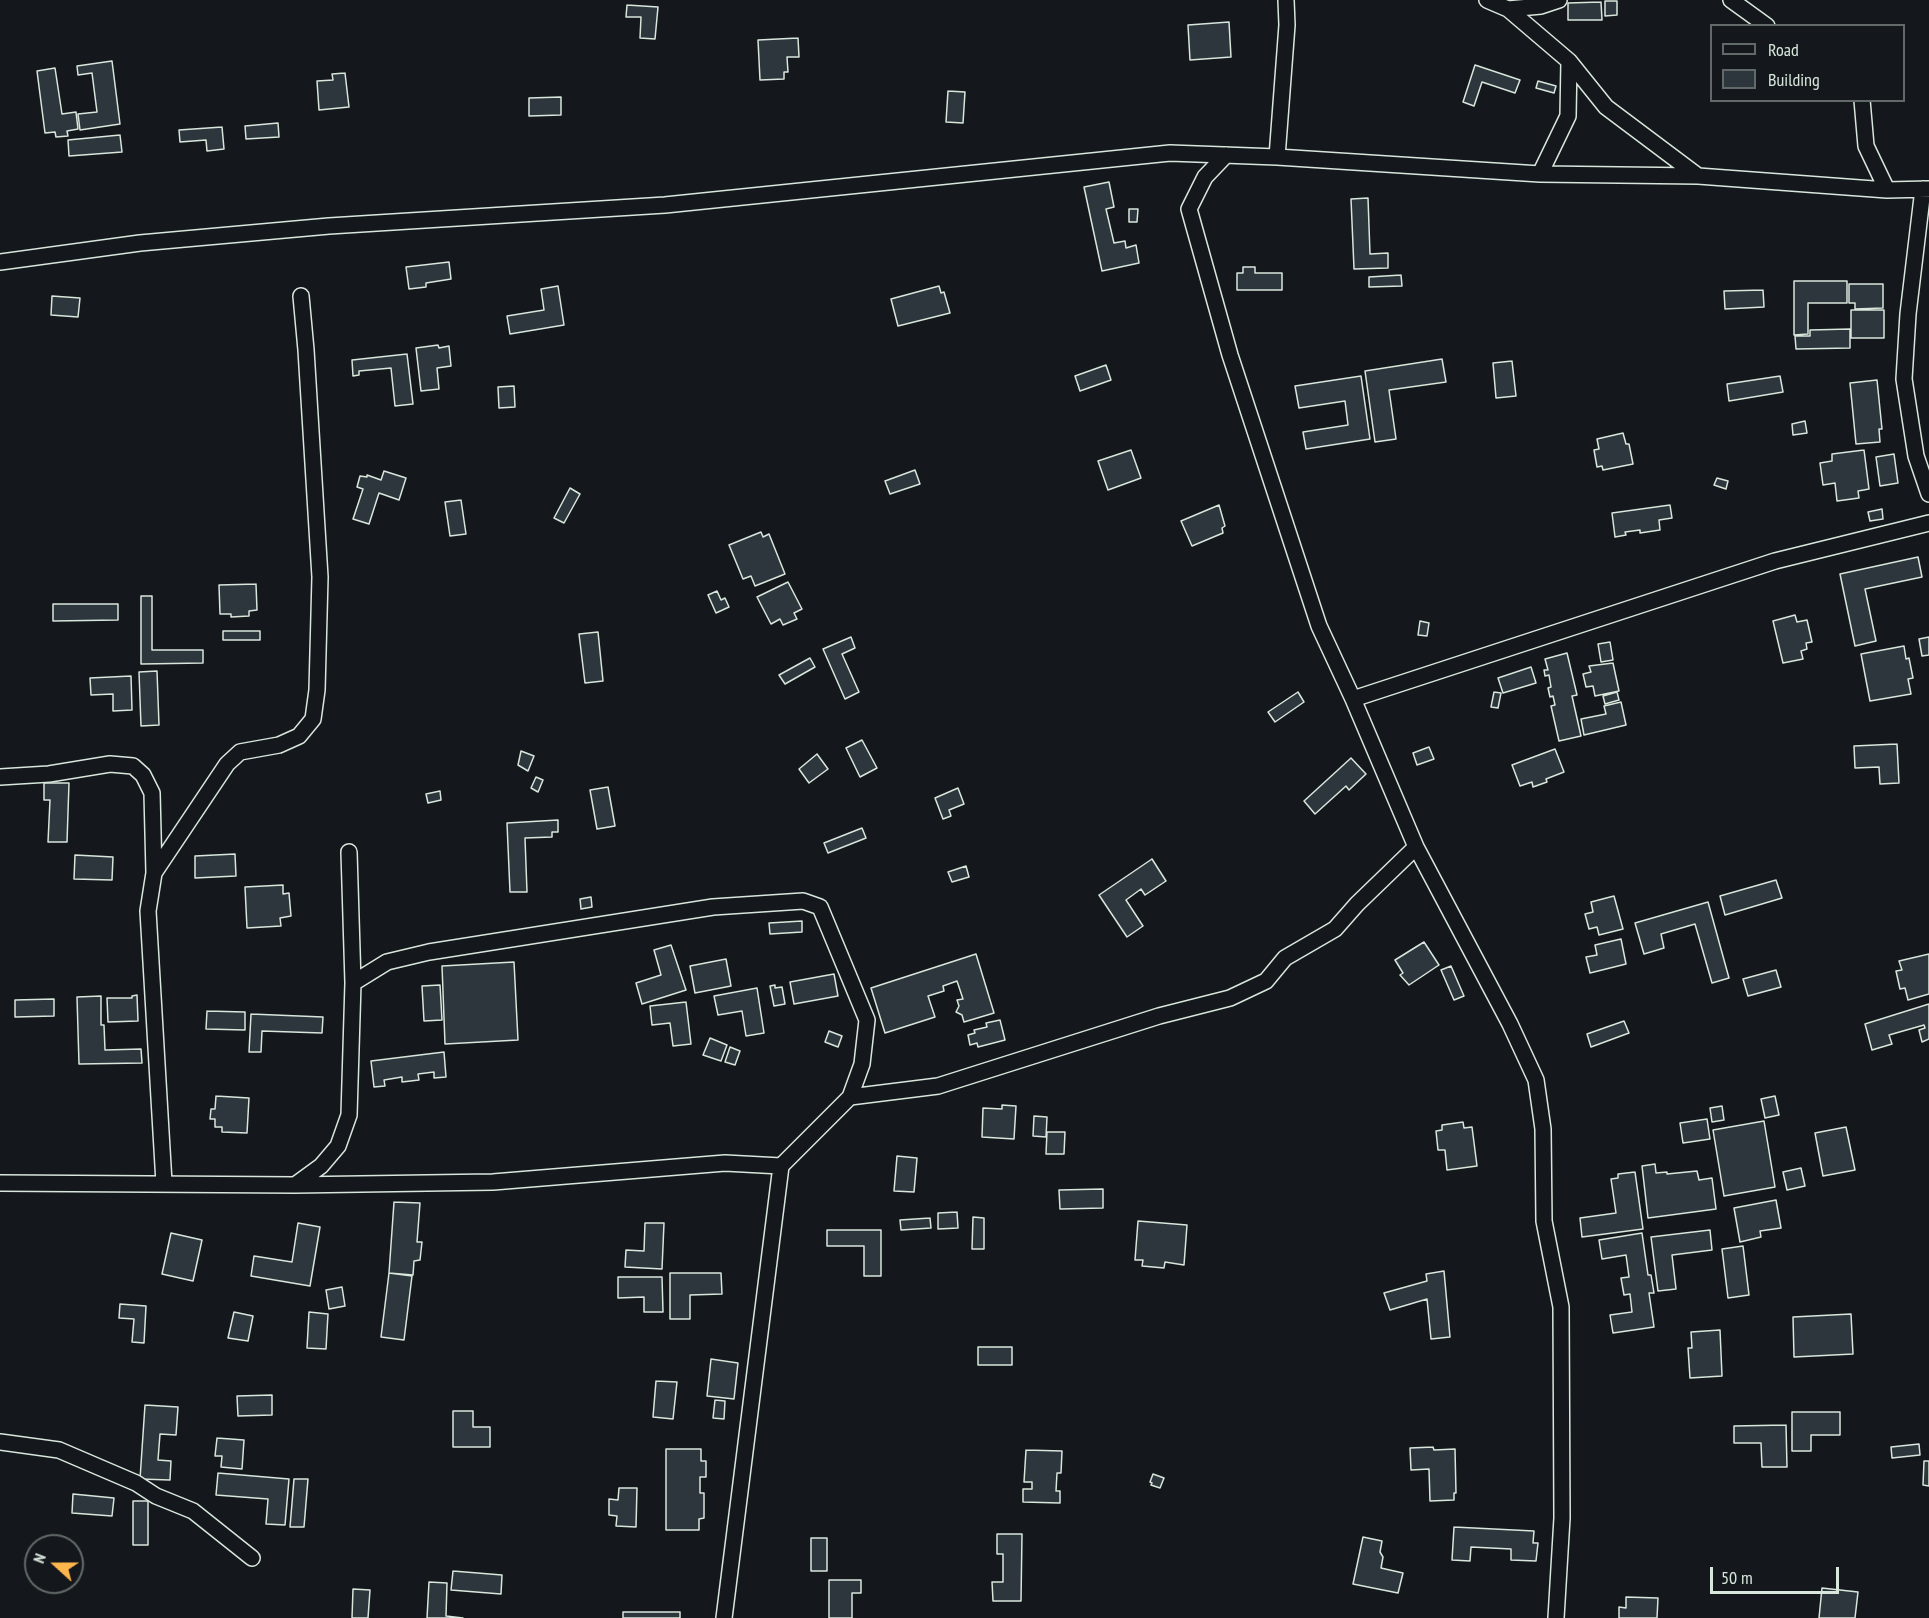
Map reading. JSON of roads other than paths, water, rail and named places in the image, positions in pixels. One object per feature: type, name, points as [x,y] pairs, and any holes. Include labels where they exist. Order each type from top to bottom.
[{"type":"street","points":[[1277,157],[1287,25],[1286,0]]},
{"type":"street","points":[[1487,0],[1508,9],[1569,61],[1606,107],[1698,176]]},
{"type":"street","points":[[1508,9],[1541,6],[1559,0]]},
{"type":"street","points":[[1731,0],[1764,24]]},
{"type":"street","points":[[1540,174],[1568,116],[1569,61]]},
{"type":"street","points":[[1862,102],[1866,146],[1887,190]]},
{"type":"street","points":[[0,262],[140,243],[329,226],[665,205],[1170,153],[1277,157],[1540,174],[1698,176],[1887,190],[1926,189],[1908,314],[1904,379],[1916,456],[1929,494]]},
{"type":"street","points":[[1226,155],[1205,177],[1189,209],[1230,355],[1319,626],[1416,847],[1510,1024],[1536,1080],[1543,1129],[1544,1221],[1561,1307],[1562,1518],[1556,1618]]},
{"type":"street","points":[[154,873],[227,764],[240,752],[279,745],[299,736],[313,718],[317,690],[320,577],[301,296]]},
{"type":"street","points":[[1353,699],[1775,561],[1929,523]]},
{"type":"street","points":[[0,777],[50,774],[110,764],[133,766],[143,775],[152,793],[154,873],[148,911],[164,1183]]},
{"type":"street","points":[[850,1097],[938,1086],[1159,1016],[1230,998],[1266,981],[1285,958],[1335,929],[1357,904],[1416,847]]},
{"type":"street","points":[[295,1185],[321,1166],[338,1146],[349,1115],[353,983],[349,852]]},
{"type":"street","points":[[353,983],[387,962],[429,952],[713,908],[803,901],[820,907],[867,1020],[862,1064],[850,1097],[781,1166],[724,1618]]},
{"type":"street","points":[[0,1183],[295,1185],[493,1182],[725,1163],[781,1166]]},
{"type":"street","points":[[0,1442],[59,1450],[136,1483],[156,1496],[193,1510],[252,1558]]}]
